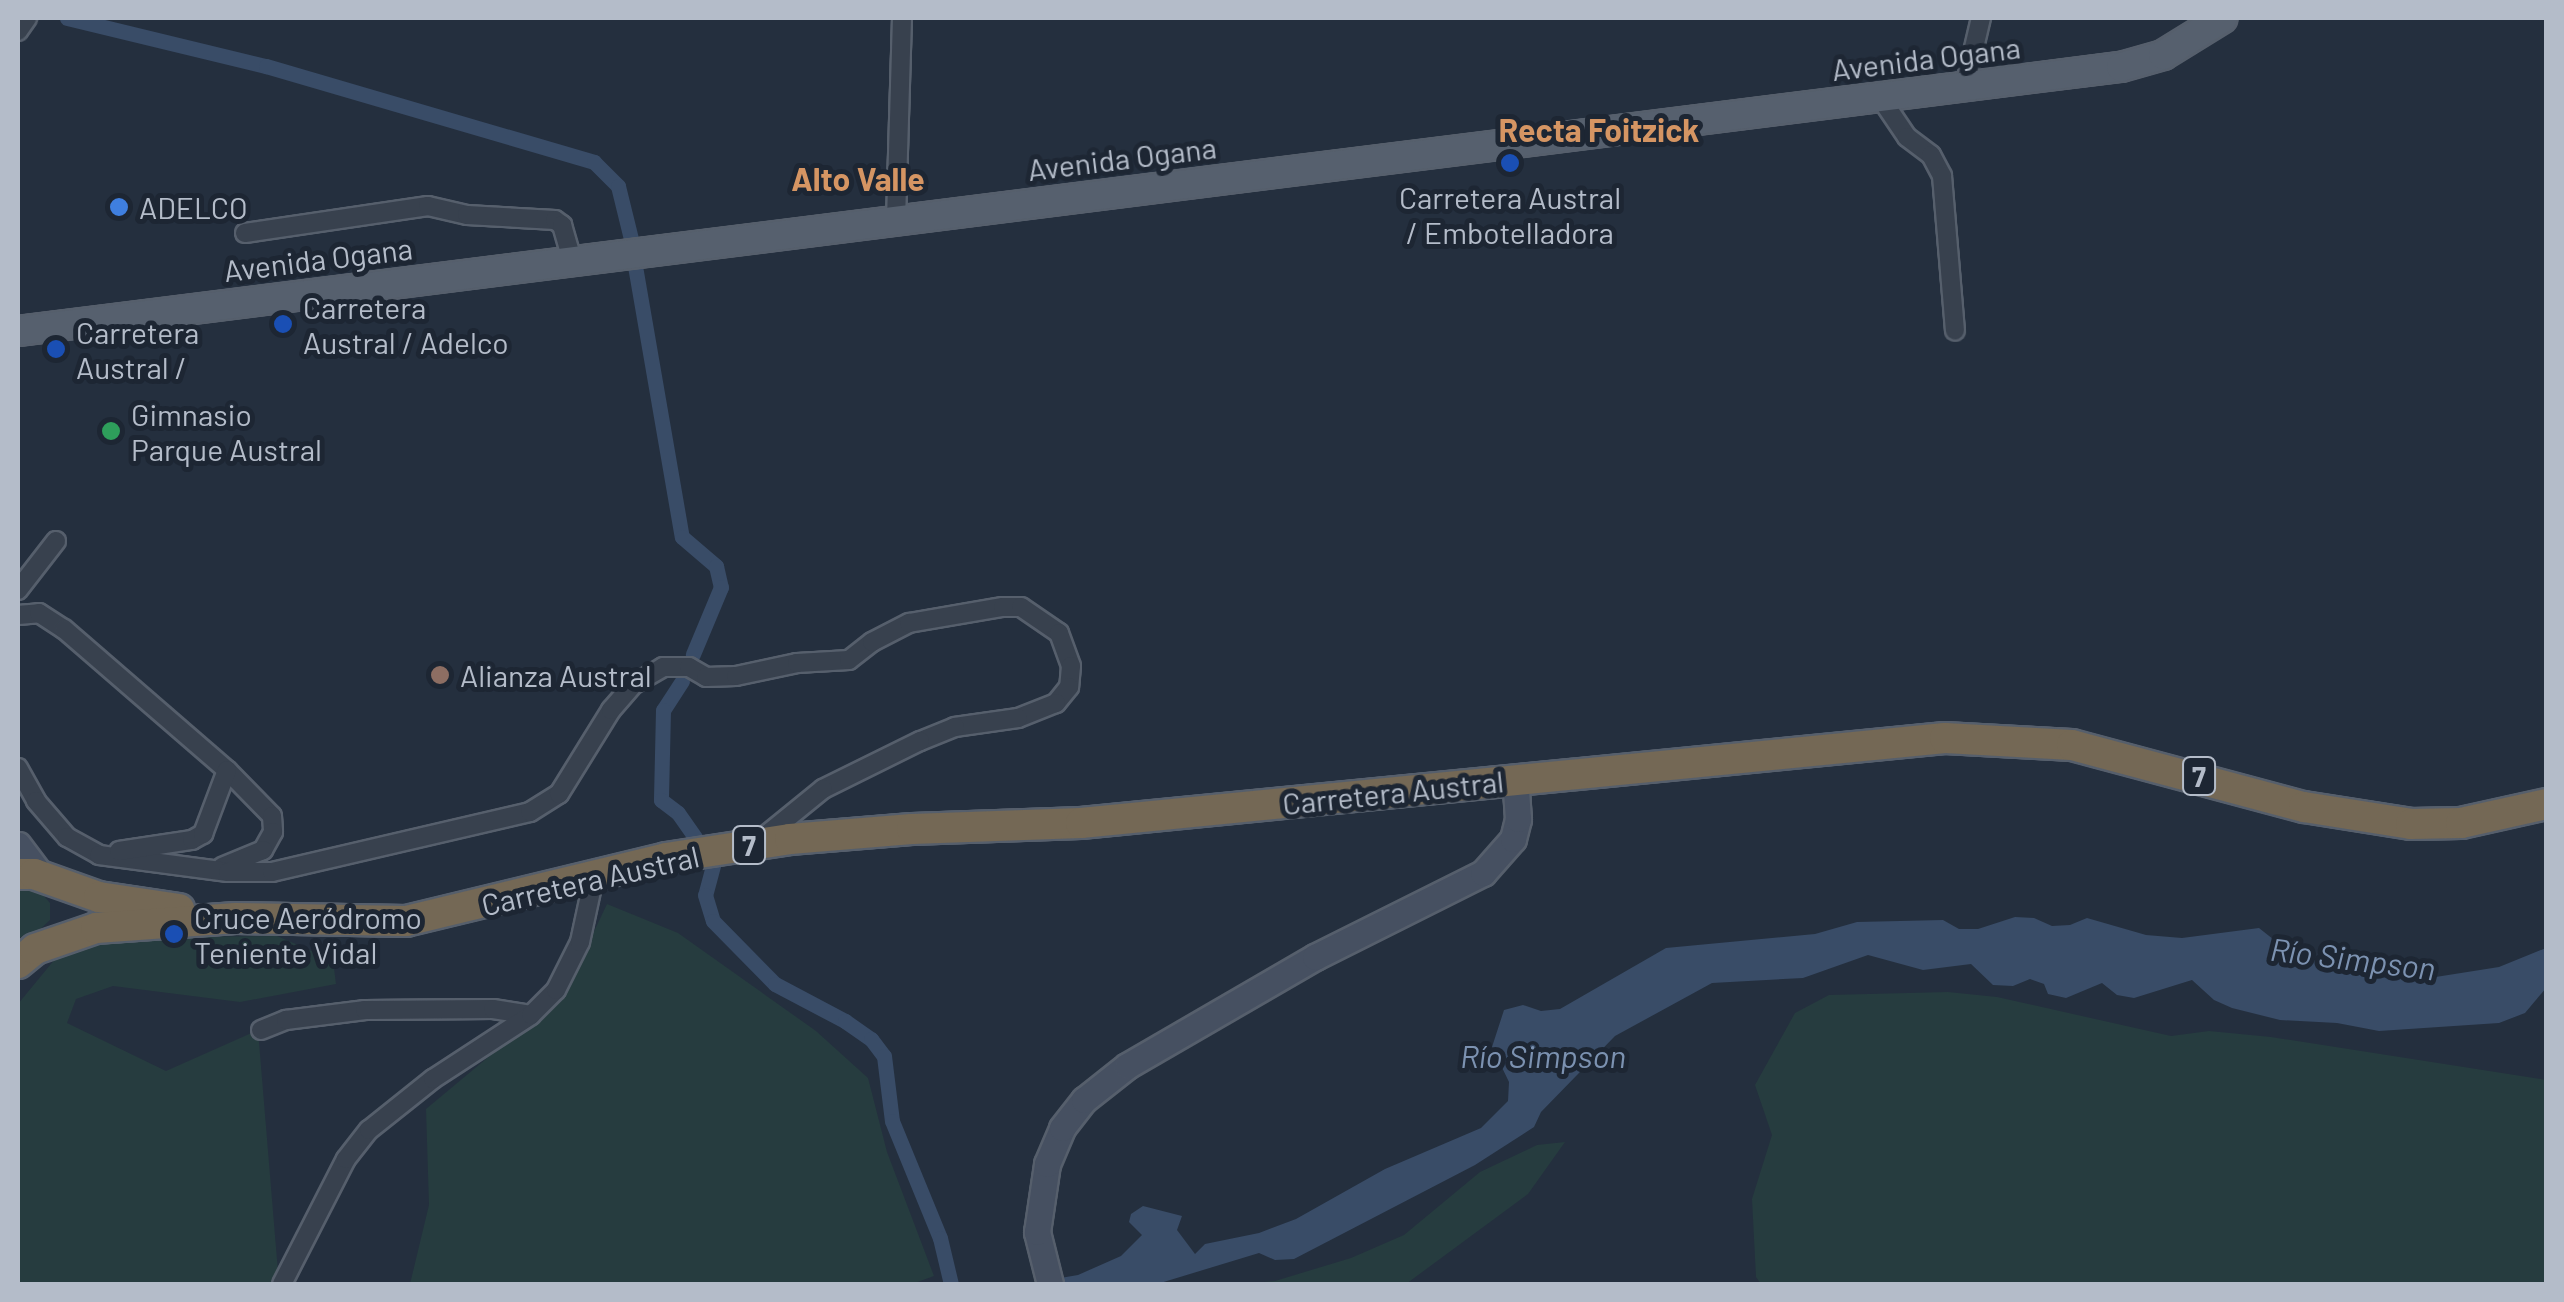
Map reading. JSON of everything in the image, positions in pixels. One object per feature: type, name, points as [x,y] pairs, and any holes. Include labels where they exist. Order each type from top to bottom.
[{"type":"highway","name":"Carretera Austral","points":[[29,952],[96,928],[236,918],[406,921],[666,858],[756,844],[912,829],[1082,823],[1945,738],[2072,745],[2304,808],[2411,824],[2461,823],[2546,804]]},
{"type":"highway","name":"Carretera Austral","points":[[37,878],[99,897],[236,918]]},
{"type":"highway","points":[[29,952],[54,937],[64,916],[58,893],[37,878]]},
{"type":"main road","name":"Avenida Ogana","points":[[18,331],[2121,67],[2164,55],[2223,18]]},
{"type":"street","points":[[18,32],[27,18]]},
{"type":"street","points":[[896,220],[902,18]]},
{"type":"street","points":[[1965,86],[1981,18]]},
{"type":"street","points":[[1880,97],[1907,137],[1931,155],[1942,176],[1956,330]]},
{"type":"street","points":[[245,233],[428,206],[467,215],[555,220],[562,224],[572,260]]},
{"type":"street","points":[[18,590],[56,541]]},
{"type":"street","points":[[18,768],[36,801],[66,837],[99,854],[212,870],[272,872],[530,812],[559,794],[611,710],[634,684],[663,667],[689,667],[706,676],[736,676],[797,663],[849,660],[909,623],[1004,607],[1021,607],[1059,632],[1071,666],[1068,687],[1056,703],[1018,718],[954,727],[920,741],[823,789],[756,844]]},
{"type":"street","points":[[18,615],[40,613],[64,629],[227,770],[272,816],[273,832],[262,850],[212,870]]},
{"type":"street","points":[[99,854],[192,840],[203,834],[227,770]]},
{"type":"street","points":[[1050,1284],[1037,1232],[1047,1164],[1062,1128],[1084,1100],[1127,1066],[1298,967],[1484,873],[1514,840],[1518,819],[1515,780]]},
{"type":"street","points":[[18,845],[37,878]]},
{"type":"street","points":[[282,1284],[346,1159],[369,1130],[433,1079],[530,1015],[556,990],[580,942],[594,877]]},
{"type":"street","points":[[261,1030],[286,1020],[364,1010],[493,1008],[530,1015]]},
{"type":"green space","points":[[18,887],[39,890],[50,903],[50,920],[32,937],[18,937]]},
{"type":"green space","points":[[607,904],[678,933],[816,1031],[868,1078],[887,1152],[934,1276],[912,1284],[410,1284],[429,1205],[426,1109],[539,1015],[572,978]]},
{"type":"green space","points":[[277,936],[333,960],[336,984],[240,1002],[113,986],[76,999],[67,1023],[166,1071],[258,1030],[279,1284],[18,1284],[18,1004],[60,953],[135,937]]},
{"type":"green space","points":[[1948,992],[1997,997],[2171,1036],[2209,1031],[2271,1037],[2546,1080],[2546,1284],[1761,1284],[1756,1277],[1752,1199],[1772,1135],[1755,1085],[1795,1013],[1829,995]]},
{"type":"green space","points":[[1565,1142],[1528,1194],[1406,1284],[1243,1284],[1275,1281],[1351,1258],[1404,1235],[1480,1172],[1537,1145]]},
{"type":"water","name":"Río Simpson","points":[[2015,917],[2034,918],[2052,926],[2070,925],[2087,918],[2146,935],[2182,938],[2259,928],[2288,951],[2368,977],[2423,979],[2499,967],[2546,948],[2546,988],[2525,1013],[2499,1023],[2379,1031],[2337,1023],[2280,1020],[2232,1008],[2214,1000],[2192,980],[2134,998],[2117,995],[2102,983],[2066,998],[2048,994],[2044,984],[2030,979],[2013,986],[1993,985],[1971,964],[1923,970],[1868,955],[1803,978],[1712,983],[1615,1036],[1541,1112],[1534,1127],[1475,1165],[1294,1259],[1275,1260],[1259,1253],[1157,1284],[1025,1284],[1078,1275],[1121,1256],[1142,1235],[1129,1222],[1131,1214],[1143,1206],[1182,1216],[1177,1230],[1195,1254],[1205,1244],[1259,1233],[1296,1219],[1385,1169],[1481,1128],[1508,1101],[1509,1082],[1492,1047],[1504,1010],[1523,1005],[1541,1011],[1560,1009],[1666,948],[1815,934],[1857,922],[1943,920],[1959,929],[1978,929]]},
{"type":"waterway","points":[[67,18],[266,66],[594,162],[618,186],[631,239]]},
{"type":"waterway","points":[[635,266],[682,537],[716,566],[721,587],[693,654]]},
{"type":"waterway","points":[[682,681],[663,710],[661,800],[678,813],[697,840]]},
{"type":"waterway","points":[[714,862],[705,895],[713,921],[775,984],[845,1021],[871,1039],[884,1056],[892,1121],[940,1238],[951,1284]]},
{"type":"place","name":"Carretera Austral / Embotelladora","points":[[1510,163]]},
{"type":"place","name":"ADELCO","points":[[119,207]]},
{"type":"place","name":"Carretera Austral / Adelco","points":[[283,324]]},
{"type":"place","name":"Carretera Austral /","points":[[56,349]]},
{"type":"place","name":"Gimnasio Parque Austral","points":[[111,431]]},
{"type":"place","name":"Alianza Austral","points":[[440,675]]},
{"type":"place","name":"Cruce Aeródromo Teniente Vidal","points":[[174,934]]},
{"type":"district","name":"Recta Foitzick","points":[[1599,129]]},
{"type":"district","name":"Alto Valle","points":[[858,178]]}]
